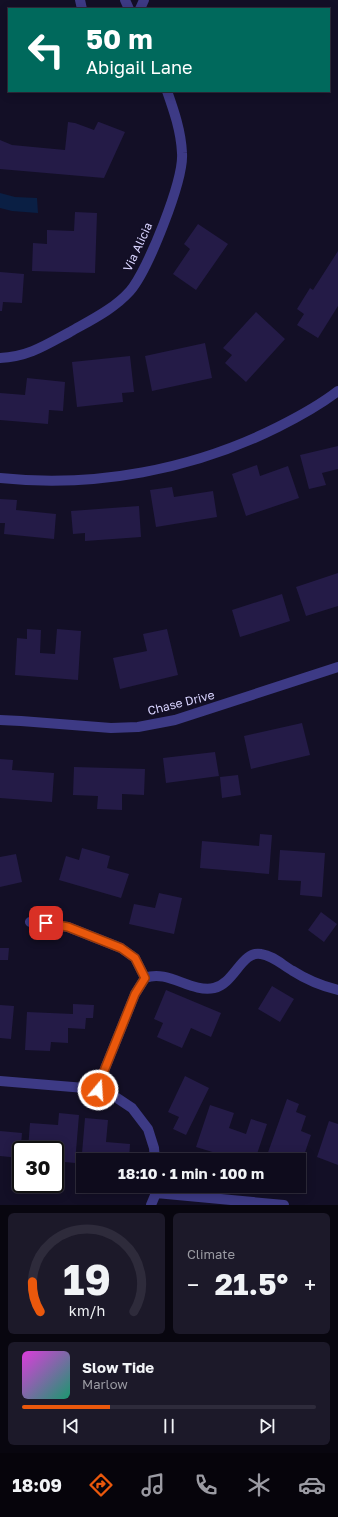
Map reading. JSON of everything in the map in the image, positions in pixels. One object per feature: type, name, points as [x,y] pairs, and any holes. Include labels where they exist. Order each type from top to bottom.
[{"type":"street","name":"Via Alicia","points":[[0,358],[21,356],[40,349],[110,309],[130,291],[144,272],[180,174],[183,154],[181,133],[167,92]]},
{"type":"street","points":[[0,478],[31,482],[85,480],[127,476],[177,465],[230,448],[259,436],[294,419],[338,391]]},
{"type":"street","name":"Chase Drive","points":[[0,720],[111,728],[138,727],[175,720],[338,667]]},
{"type":"street","points":[[30,922],[68,927],[121,948],[135,958],[145,978]]},
{"type":"street","points":[[98,1090],[102,1076],[135,994],[145,978],[161,976],[191,985],[214,988],[228,981],[244,961],[251,955],[259,953],[270,956],[305,978],[327,988],[338,990]]},
{"type":"street","points":[[0,1081],[98,1090],[123,1101],[140,1118],[150,1134],[154,1153]]},
{"type":"street","points":[[151,1205],[155,1193]]},
{"type":"street","points":[[188,1193],[284,1205]]},
{"type":"water","points":[[0,193],[15,197],[37,198],[38,213],[12,211],[0,208]]},
{"type":"building","points":[[68,122],[94,130],[99,122],[125,132],[104,178],[0,169],[0,140],[12,145],[65,150]]},
{"type":"building","points":[[75,212],[97,213],[95,273],[32,271],[33,243],[47,244],[47,230],[74,231]]},
{"type":"building","points":[[198,224],[228,244],[196,290],[173,274],[190,249],[184,244]]},
{"type":"building","points":[[338,251],[338,306],[318,338],[297,325],[304,314],[297,309],[310,288],[313,290]]},
{"type":"building","points":[[0,272],[24,274],[22,303],[3,302],[2,311],[0,311]]},
{"type":"building","points":[[256,312],[285,339],[246,382],[225,363],[232,355],[223,348]]},
{"type":"building","points":[[205,343],[212,378],[152,391],[145,356]]},
{"type":"building","points":[[130,356],[134,392],[122,393],[123,402],[77,407],[72,362]]},
{"type":"building","points":[[27,378],[65,382],[63,411],[49,410],[48,424],[0,420],[0,393],[25,395]]},
{"type":"building","points":[[338,446],[338,469],[322,473],[326,485],[309,489],[300,455]]},
{"type":"building","points":[[257,465],[260,476],[288,466],[299,498],[246,516],[232,474]]},
{"type":"building","points":[[172,487],[174,497],[213,491],[217,517],[156,527],[150,490]]},
{"type":"building","points":[[0,499],[17,500],[16,510],[56,514],[54,539],[4,534],[5,523],[0,523]]},
{"type":"building","points":[[139,506],[141,537],[85,541],[85,533],[73,534],[71,511]]},
{"type":"building","points":[[338,573],[338,606],[306,616],[296,587]]},
{"type":"building","points":[[282,594],[290,621],[240,637],[232,610]]},
{"type":"building","points":[[27,629],[41,630],[40,653],[55,654],[57,629],[81,631],[78,680],[15,675],[17,638],[27,639]]},
{"type":"building","points":[[167,629],[178,675],[120,689],[113,658],[147,651],[143,634]]},
{"type":"building","points":[[302,723],[310,755],[251,769],[244,736]]},
{"type":"building","points":[[215,752],[219,776],[166,783],[163,758]]},
{"type":"building","points":[[0,759],[13,760],[12,770],[54,773],[52,802],[0,798]]},
{"type":"building","points":[[74,767],[145,769],[144,795],[122,794],[122,810],[97,809],[98,796],[73,795]]},
{"type":"building","points":[[238,775],[241,795],[222,798],[220,777]]},
{"type":"building","points":[[260,834],[272,835],[269,874],[200,868],[202,841],[259,846]]},
{"type":"building","points":[[82,848],[110,856],[107,868],[129,874],[121,898],[59,880],[66,856],[79,860]]},
{"type":"building","points":[[280,850],[325,853],[322,897],[300,895],[301,881],[278,880]]},
{"type":"building","points":[[16,854],[22,882],[0,887],[0,857]]},
{"type":"building","points":[[159,893],[182,898],[174,934],[129,924],[134,904],[155,908]]},
{"type":"building","points":[[321,912],[337,924],[324,942],[308,930]]},
{"type":"building","points":[[0,948],[9,948],[8,960],[0,960]]},
{"type":"building","points":[[272,986],[294,999],[280,1022],[258,1009]]},
{"type":"building","points":[[166,990],[221,1013],[211,1037],[191,1028],[182,1048],[157,1037],[163,1023],[154,1019]]},
{"type":"building","points":[[73,1004],[94,1005],[93,1018],[86,1018],[85,1029],[68,1028],[68,1043],[51,1042],[50,1051],[25,1050],[27,1012],[73,1014]]},
{"type":"building","points":[[0,1005],[14,1006],[11,1039],[0,1038]]},
{"type":"building","points":[[185,1076],[209,1088],[186,1135],[173,1129],[179,1117],[168,1112]]},
{"type":"building","points":[[287,1099],[299,1104],[296,1112],[306,1116],[301,1131],[311,1135],[305,1153],[268,1153]]},
{"type":"building","points":[[210,1105],[234,1113],[229,1128],[246,1134],[251,1119],[267,1124],[257,1153],[216,1153],[196,1147]]},
{"type":"building","points":[[59,1113],[79,1115],[75,1163],[64,1162],[64,1141],[29,1141],[30,1123],[58,1125]]},
{"type":"building","points":[[85,1118],[108,1120],[106,1142],[130,1144],[129,1153],[82,1153]]},
{"type":"building","points":[[329,1121],[338,1124],[338,1165],[317,1157]]},
{"type":"building","points":[[0,1131],[22,1133],[21,1141],[12,1141],[12,1157],[0,1156]]},
{"type":"route","points":[[46,923],[68,927],[129,952],[135,958],[144,974],[145,978],[135,994],[102,1076],[98,1090]]}]
